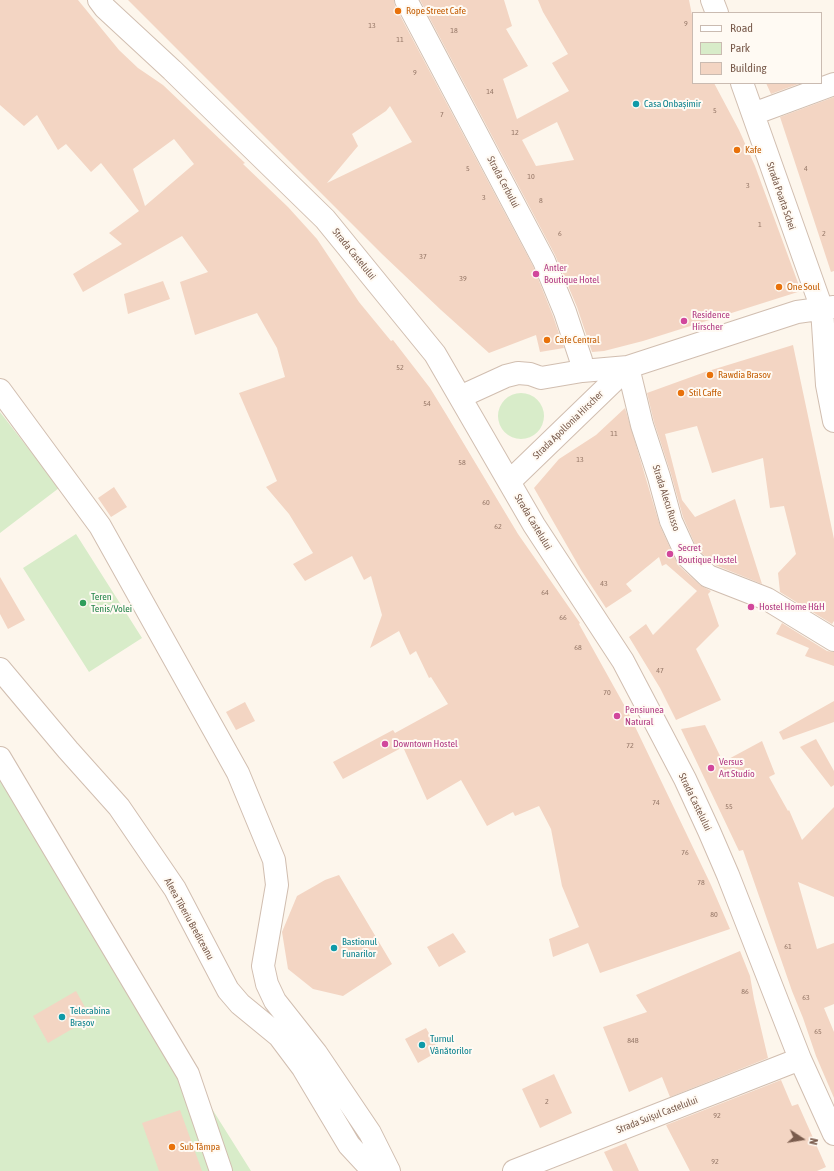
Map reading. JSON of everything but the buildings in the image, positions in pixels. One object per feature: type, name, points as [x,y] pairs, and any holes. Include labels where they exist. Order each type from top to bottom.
[{"type":"street","name":"Strada Cerbului","points":[[406,0],[544,261],[568,319],[581,360],[582,371]]},
{"type":"street","points":[[712,0],[717,12]]},
{"type":"street","name":"Strada Castelului","points":[[108,3],[172,70],[325,219],[435,354],[534,525],[623,661],[685,779],[728,875],[800,1059],[834,1134]]},
{"type":"street","name":"Strada Poarta Schei","points":[[742,84],[828,308],[827,385],[834,421]]},
{"type":"street","points":[[753,114],[834,84]]},
{"type":"street","name":"Strada Apollonia Hirscher","points":[[460,397],[506,376],[518,373],[530,374],[541,378],[582,371],[628,367],[797,312],[828,308]]},
{"type":"street","name":"Strada Apollonia Hirscher","points":[[509,482],[628,367]]},
{"type":"street","name":"Strada Alecu Russo","points":[[628,367],[642,425],[659,477],[671,521],[687,556],[708,576],[767,599],[834,640]]},
{"type":"street","points":[[0,390],[100,526],[238,773],[274,860],[277,885],[263,966],[267,984],[275,1001],[316,1053],[370,1133],[389,1171]]},
{"type":"street","name":"Aleea Tiberiu Brediceanu","points":[[0,669],[119,807],[175,889],[228,990],[240,1004],[279,1036],[303,1068],[349,1145],[373,1171]]},
{"type":"street","points":[[0,758],[188,1074],[221,1171]]},
{"type":"street","name":"Strada Suișul Castelului","points":[[514,1171],[800,1059]]},
{"type":"street","points":[[349,1145],[356,1171]]},
{"type":"green space","points":[[521,393],[534,397],[540,403],[544,416],[540,429],[534,435],[521,439],[508,435],[502,429],[498,416],[502,403],[508,397]]},
{"type":"green space","points":[[0,412],[59,488],[0,533]]},
{"type":"green space","name":"Teren Tenis/Volei","points":[[76,534],[142,638],[89,672],[23,568]]},
{"type":"green space","points":[[0,771],[251,1171],[0,1171]]},
{"type":"place","name":"Rope Street Cafe","points":[[398,11]]},
{"type":"place","name":"Casa Onbașimir","points":[[636,104]]},
{"type":"place","name":"Kafe","points":[[737,150]]},
{"type":"place","name":"Antler Boutique Hotel","points":[[536,274]]},
{"type":"place","name":"One Soul","points":[[779,287]]},
{"type":"place","name":"Residence Hirscher","points":[[684,321]]},
{"type":"place","name":"Cafe Central","points":[[547,340]]},
{"type":"place","name":"Rawdia Brasov","points":[[710,375]]},
{"type":"place","name":"Stil Caffe","points":[[681,393]]},
{"type":"place","name":"Secret Boutique Hostel","points":[[670,554]]},
{"type":"place","name":"Teren Tenis/Volei","points":[[83,603]]},
{"type":"place","name":"Hostel Home H&H","points":[[751,607]]},
{"type":"place","name":"Pensiunea Natural","points":[[617,716]]},
{"type":"place","name":"Downtown Hostel","points":[[385,744]]},
{"type":"place","name":"Versus Art Studio","points":[[711,768]]},
{"type":"place","name":"Bastionul Funarilor","points":[[334,948]]},
{"type":"place","name":"Telecabina Brașov","points":[[62,1017]]},
{"type":"place","name":"Turnul Vânătorilor","points":[[422,1045]]},
{"type":"place","name":"Sub Tâmpa","points":[[172,1147]]}]
